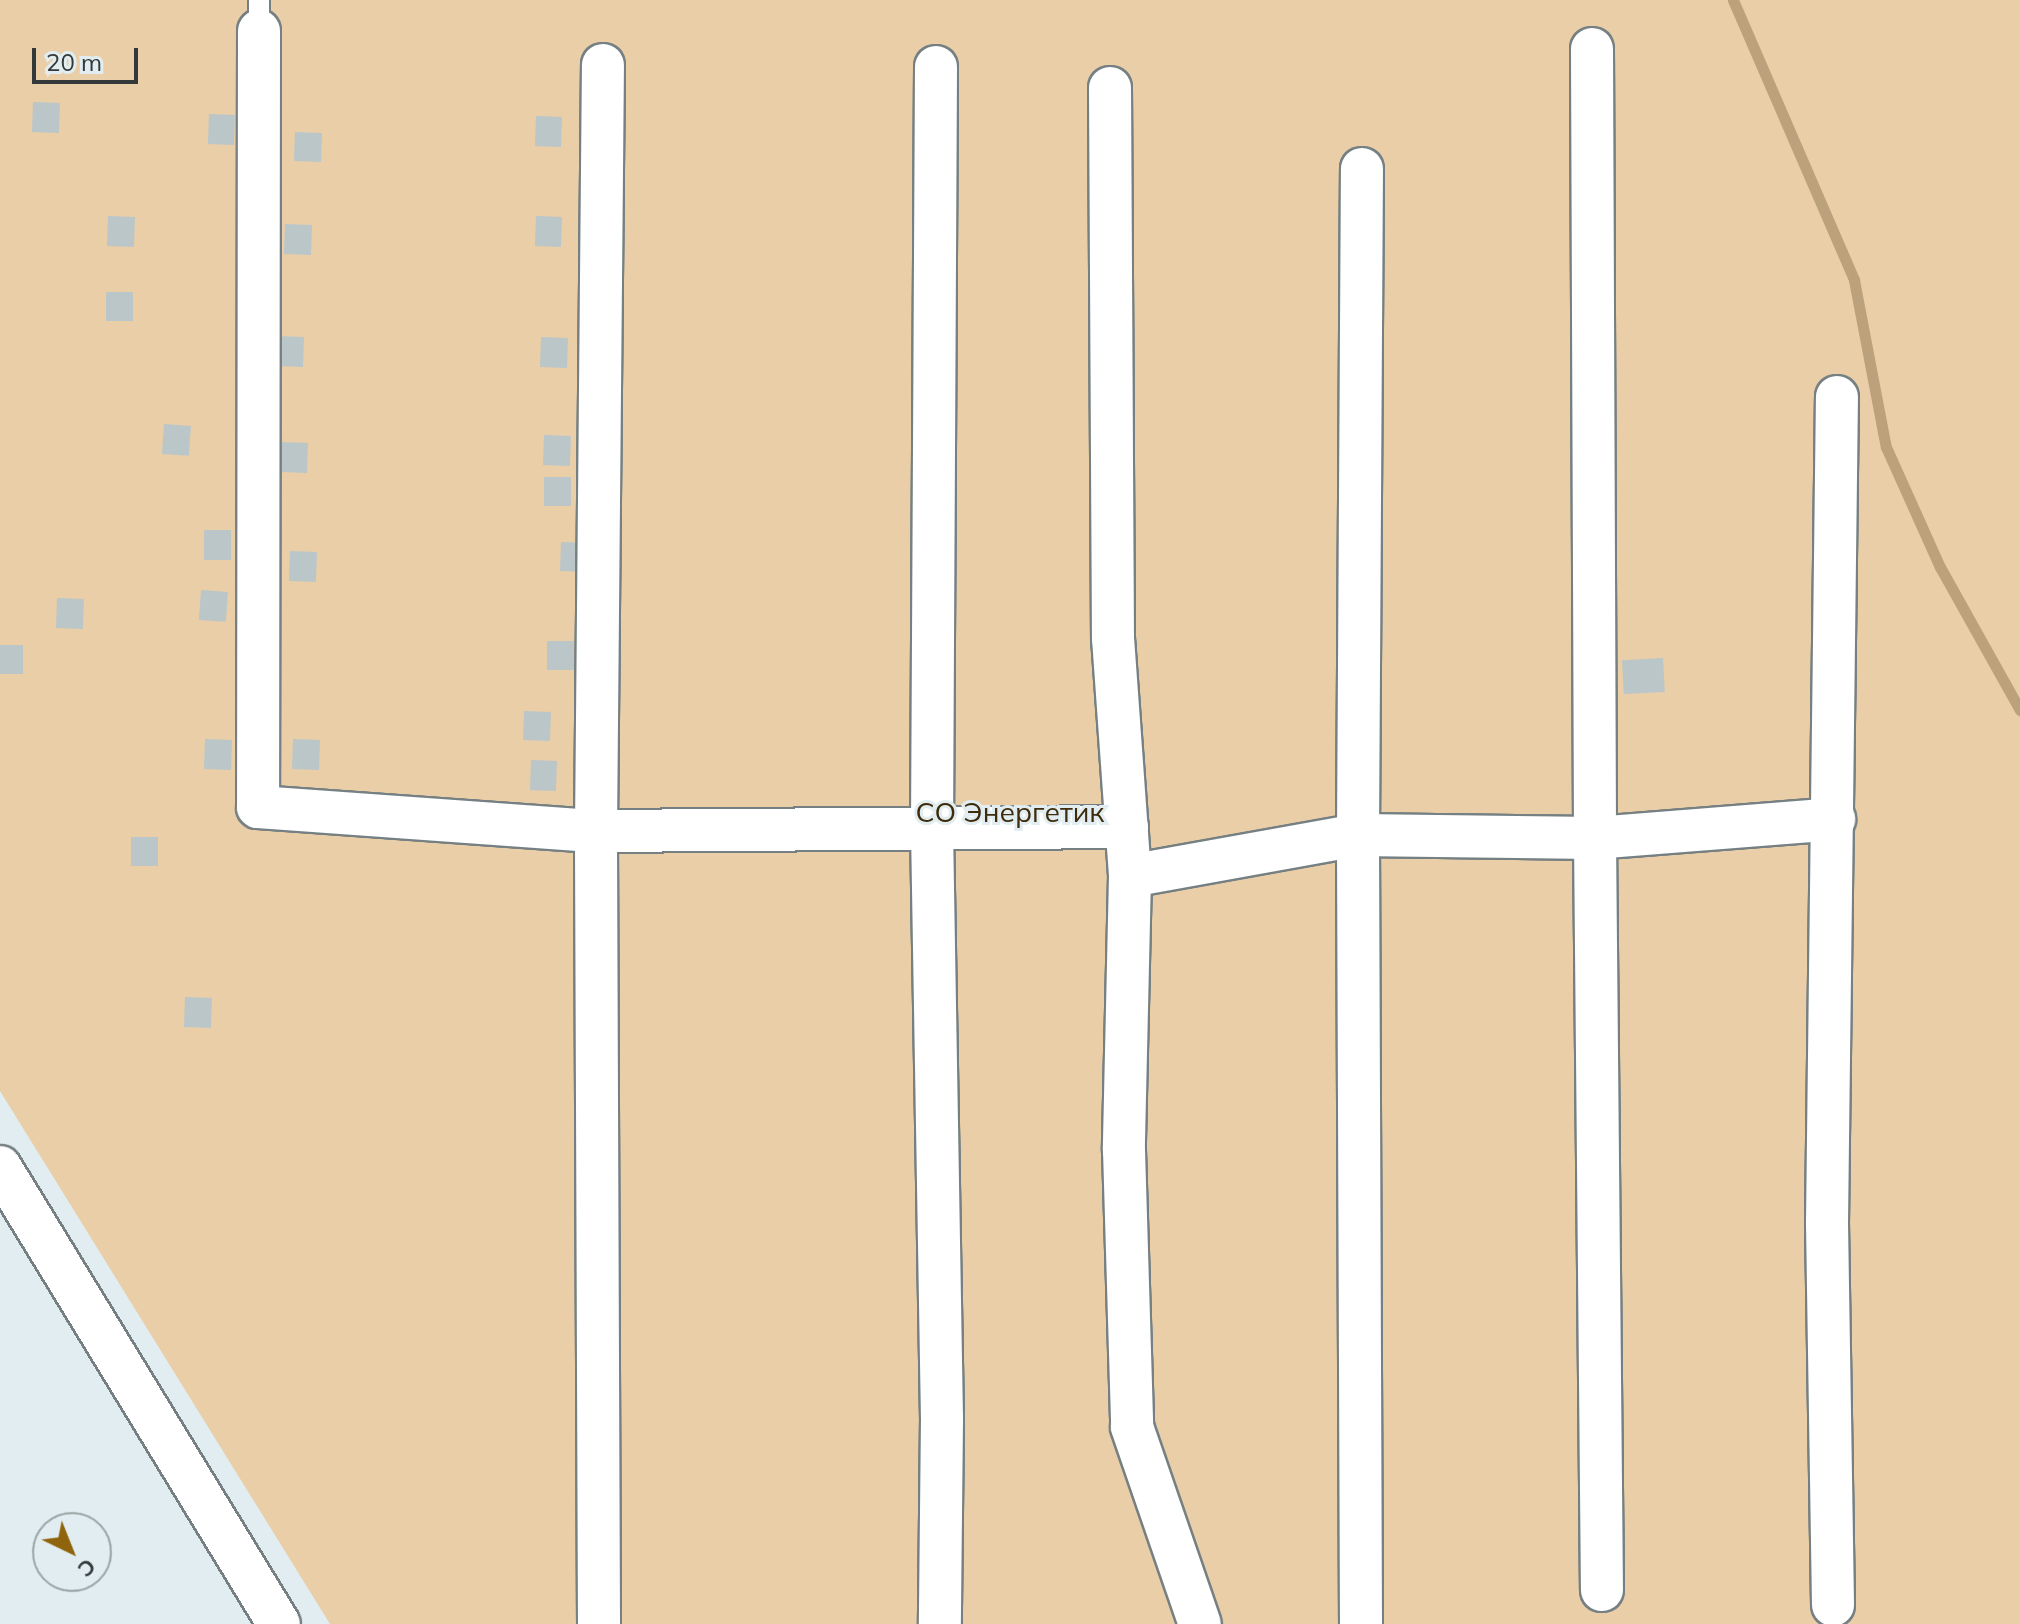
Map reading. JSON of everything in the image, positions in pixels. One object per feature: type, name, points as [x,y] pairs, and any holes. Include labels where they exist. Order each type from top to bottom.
[{"type":"street","points":[[259,16],[258,807],[596,831],[1127,827]]},
{"type":"street","points":[[1592,49],[1602,1590]]},
{"type":"street","points":[[599,1624],[596,831],[603,65]]},
{"type":"street","points":[[936,67],[932,829],[942,1418],[940,1624]]},
{"type":"street","points":[[1110,88],[1113,638],[1130,876],[1124,1150],[1132,1427],[1200,1624]]},
{"type":"street","points":[[1361,1624],[1358,835],[1362,169]]},
{"type":"street","points":[[1833,1605],[1827,1223],[1837,397]]},
{"type":"street","points":[[1130,876],[1358,835],[1595,838],[1834,819]]},
{"type":"street","points":[[0,1167],[279,1624]]},
{"type":"green space","name":"СО Энергетик","points":[[0,0],[2020,0],[2020,1624],[330,1624],[0,1091]]},
{"type":"building","points":[[33,102],[60,103],[59,133],[32,132]]},
{"type":"building","points":[[209,114],[235,115],[234,145],[208,144]]},
{"type":"building","points":[[536,116],[562,117],[561,147],[535,146]]},
{"type":"building","points":[[295,132],[322,133],[321,162],[294,161]]},
{"type":"building","points":[[108,216],[135,217],[134,247],[107,246]]},
{"type":"building","points":[[536,216],[562,217],[561,247],[535,246]]},
{"type":"building","points":[[285,224],[312,225],[311,255],[284,254]]},
{"type":"building","points":[[106,292],[133,292],[133,321],[106,321]]},
{"type":"building","points":[[277,336],[304,337],[303,367],[276,366]]},
{"type":"building","points":[[541,337],[568,338],[567,368],[540,367]]},
{"type":"building","points":[[164,424],[191,426],[189,456],[162,454]]},
{"type":"building","points":[[544,435],[571,436],[570,466],[543,465]]},
{"type":"building","points":[[282,442],[308,443],[307,473],[281,472]]},
{"type":"building","points":[[544,477],[571,477],[571,506],[544,506]]},
{"type":"building","points":[[204,530],[231,530],[231,560],[204,560]]},
{"type":"building","points":[[561,542],[588,543],[587,572],[560,571]]},
{"type":"building","points":[[290,551],[317,552],[316,582],[289,581]]},
{"type":"building","points":[[201,590],[228,592],[226,622],[199,620]]},
{"type":"building","points":[[57,598],[84,599],[83,629],[56,628]]},
{"type":"building","points":[[547,641],[574,641],[574,670],[547,670]]},
{"type":"building","points":[[0,645],[23,645],[23,674],[0,674]]},
{"type":"building","points":[[1663,658],[1665,692],[1624,694],[1622,660]]},
{"type":"building","points":[[524,711],[551,712],[550,741],[523,740]]},
{"type":"building","points":[[205,739],[232,740],[231,770],[204,769]]},
{"type":"building","points":[[293,739],[320,740],[319,770],[292,769]]},
{"type":"building","points":[[531,760],[557,761],[556,791],[530,790]]},
{"type":"building","points":[[131,837],[158,837],[158,866],[131,866]]},
{"type":"building","points":[[185,997],[212,998],[211,1028],[184,1027]]},
{"type":"waterway","points":[[1733,0],[1854,280],[1886,447],[1940,567],[2020,710]]}]
